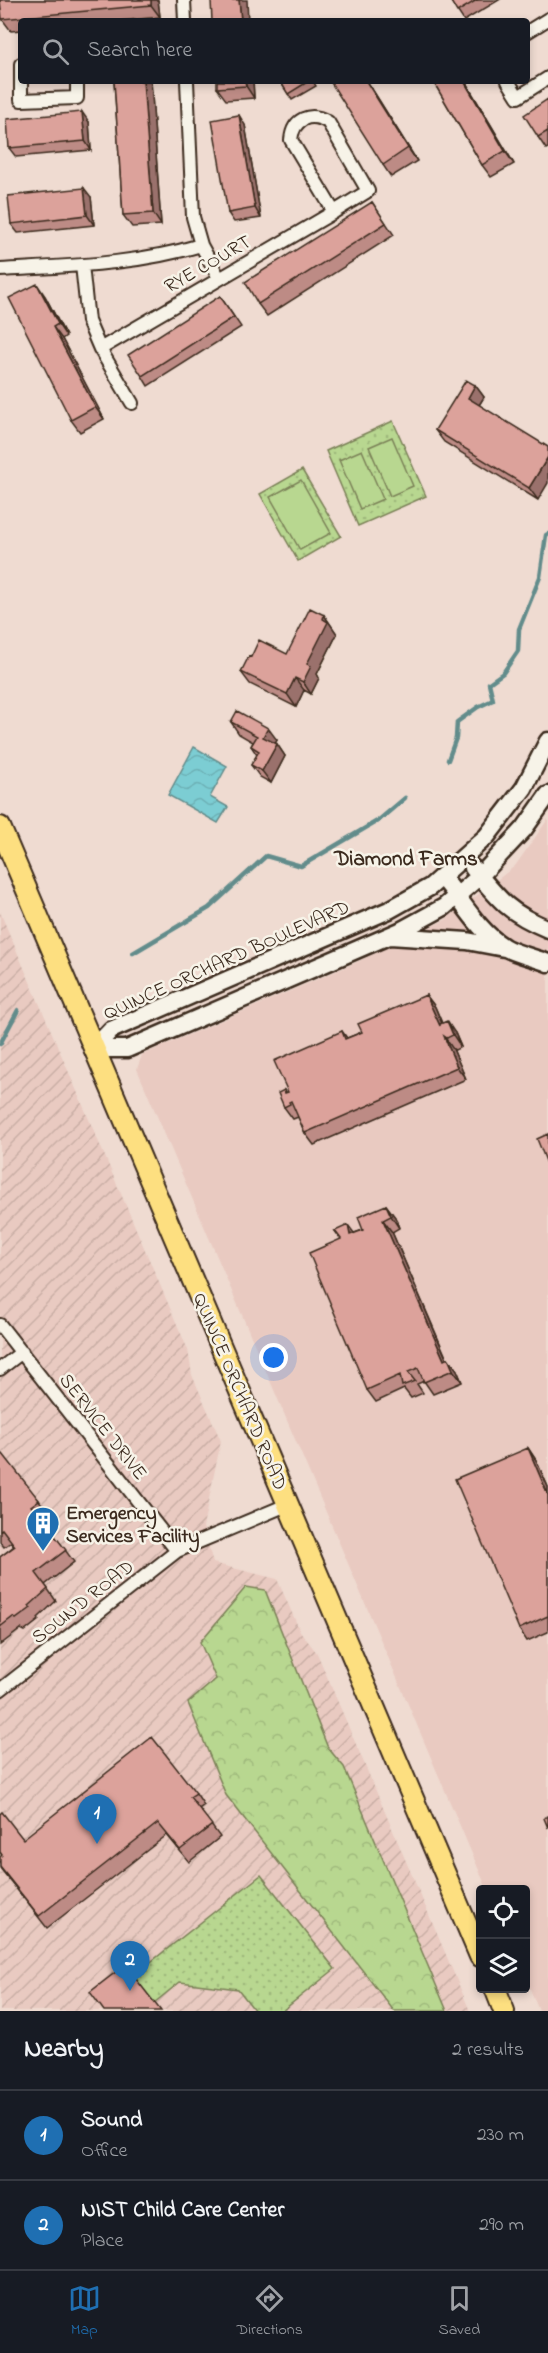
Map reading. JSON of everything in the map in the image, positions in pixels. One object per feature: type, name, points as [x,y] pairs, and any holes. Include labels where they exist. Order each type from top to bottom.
[{"type":"main road","name":"QUINCE ORCHARD ROAD","points":[[0,826],[476,1947]]},
{"type":"main road","points":[[497,1993],[504,2011]]},
{"type":"street","points":[[184,0],[185,18]]},
{"type":"street","points":[[530,30],[548,19]]},
{"type":"street","points":[[510,84],[518,97],[548,78]]},
{"type":"street","points":[[21,84],[21,100],[77,98],[77,84]]},
{"type":"street","points":[[187,84],[193,217],[201,245],[219,278]]},
{"type":"street","name":"RYE COURT","points":[[100,349],[334,212],[368,191],[328,122],[320,117],[310,116],[299,121],[292,130],[291,140],[334,212]]},
{"type":"street","points":[[0,270],[144,259],[201,245]]},
{"type":"street","points":[[82,265],[88,321],[100,349],[132,403]]},
{"type":"street","name":"QUINCE ORCHARD BOULEVARD","points":[[93,1049],[111,1030],[389,910],[430,887],[487,836],[524,788],[548,741]]},
{"type":"street","name":"QUINCE ORCHARD BOULEVARD","points":[[93,1049],[127,1049],[389,936],[444,907],[479,876],[519,834],[548,795]]},
{"type":"street","points":[[464,857],[505,905],[522,918],[548,929]]},
{"type":"street","points":[[442,877],[472,916],[505,948]]},
{"type":"street","points":[[389,936],[466,941],[505,948],[548,963]]},
{"type":"street","name":"SERVICE DRIVE","points":[[0,1324],[177,1551]]},
{"type":"street","points":[[0,1369],[22,1352]]},
{"type":"street","name":"SOUND ROAD","points":[[0,1690],[177,1551],[289,1504]]},
{"type":"shaded area","points":[[548,819],[548,2011],[539,2011],[530,1989],[530,1885],[485,1885],[137,1069],[142,1055],[355,963],[445,920],[515,866]]},
{"type":"shaded area","points":[[0,912],[188,1350],[192,1375],[221,1441],[203,1527],[213,1563],[277,1579],[300,1631],[317,1653],[470,2011],[0,2011]]},
{"type":"green space","points":[[393,421],[426,496],[358,526],[326,451]]},
{"type":"green space","points":[[392,437],[413,486],[390,496],[369,447]]},
{"type":"green space","points":[[362,450],[383,499],[360,509],[339,460]]},
{"type":"green space","points":[[302,470],[341,536],[298,561],[260,494]]},
{"type":"green space","points":[[301,480],[331,533],[300,550],[270,497]]},
{"type":"green space","points":[[246,1587],[265,1590],[328,1748],[344,1767],[447,2011],[394,2011],[226,1795],[188,1703],[216,1679],[200,1642]]},
{"type":"green space","points":[[261,1875],[335,1969],[282,2011],[255,2011],[238,1989],[180,1982],[154,2003],[133,1976]]},
{"type":"water","points":[[194,747],[227,766],[210,797],[228,807],[218,823],[168,795]]},
{"type":"building","points":[[0,0],[151,0],[151,5],[2,19]]},
{"type":"building","points":[[211,0],[239,0],[241,18],[212,18]]},
{"type":"building","points":[[450,0],[477,0],[457,12]]},
{"type":"building","points":[[114,84],[143,84],[153,213],[123,215]]},
{"type":"building","points":[[217,84],[246,84],[246,86],[217,88]]},
{"type":"building","points":[[282,84],[304,84],[288,94]]},
{"type":"building","points":[[332,84],[368,84],[408,148],[383,165]]},
{"type":"building","points":[[435,84],[466,84],[505,151],[482,165]]},
{"type":"building","points":[[548,99],[548,131],[538,137],[524,115]]},
{"type":"building","points":[[82,112],[85,141],[9,148],[7,119]]},
{"type":"building","points":[[239,115],[255,208],[228,213],[212,120]]},
{"type":"building","points":[[84,188],[87,215],[11,224],[8,196]]},
{"type":"building","points":[[372,202],[386,223],[258,304],[245,282]]},
{"type":"building","points":[[37,284],[58,324],[53,327],[95,407],[71,420],[9,298]]},
{"type":"building","points":[[220,296],[234,317],[142,376],[128,355]]},
{"type":"building","points":[[466,380],[475,385],[468,398],[548,447],[548,457],[529,488],[435,430]]},
{"type":"building","points":[[310,608],[324,615],[323,619],[328,622],[307,664],[311,666],[303,682],[295,678],[287,694],[241,672],[259,640],[287,654]]},
{"type":"building","points":[[237,711],[268,728],[263,737],[277,744],[262,771],[251,765],[259,751],[251,746],[257,736],[231,722]]},
{"type":"building","points":[[426,995],[440,1026],[447,1021],[453,1035],[447,1038],[444,1036],[457,1067],[305,1133],[291,1101],[284,1107],[278,1093],[284,1090],[285,1093],[288,1092],[274,1061],[342,1031],[345,1039],[362,1032],[358,1024]]},
{"type":"building","points":[[548,1134],[548,1166],[537,1139]]},
{"type":"building","points":[[386,1205],[391,1216],[383,1220],[444,1360],[448,1358],[453,1370],[424,1382],[418,1368],[408,1372],[415,1381],[402,1386],[400,1375],[367,1390],[309,1253],[341,1239],[335,1231],[348,1225],[350,1235],[363,1230],[358,1217]]},
{"type":"building","points":[[528,1448],[548,1495],[548,1616],[519,1629],[455,1479]]},
{"type":"building","name":"Emergency Services Facility","points":[[3,1454],[39,1500],[31,1506],[66,1550],[36,1573],[48,1589],[29,1606],[31,1608],[0,1627],[0,1557],[15,1546],[2,1529],[0,1531],[0,1456]]},
{"type":"building","points":[[152,1737],[196,1793],[190,1797],[212,1825],[180,1850],[158,1823],[39,1916],[0,1867],[2,1855],[0,1852],[0,1814],[2,1812],[23,1839]]},
{"type":"building","points":[[548,1816],[548,1828],[544,1818]]},
{"type":"building","points":[[125,1965],[161,2011],[104,2011],[90,1992]]},
{"type":"waterway","points":[[448,760],[456,738],[457,722],[478,707],[493,700],[489,683],[503,673],[518,651],[519,629],[540,577],[548,534]]},
{"type":"waterway","points":[[133,953],[209,908],[266,856],[301,866],[379,820],[405,798]]},
{"type":"waterway","points":[[0,1044],[18,1010]]},
{"type":"place","name":"Emergency Services Facility","points":[[43,1552]]},
{"type":"place","name":"Sound","points":[[97,1844]]},
{"type":"place","name":"NIST Child Care Center","points":[[130,1991]]},
{"type":"district","name":"Diamond Farms","points":[[406,858]]}]
